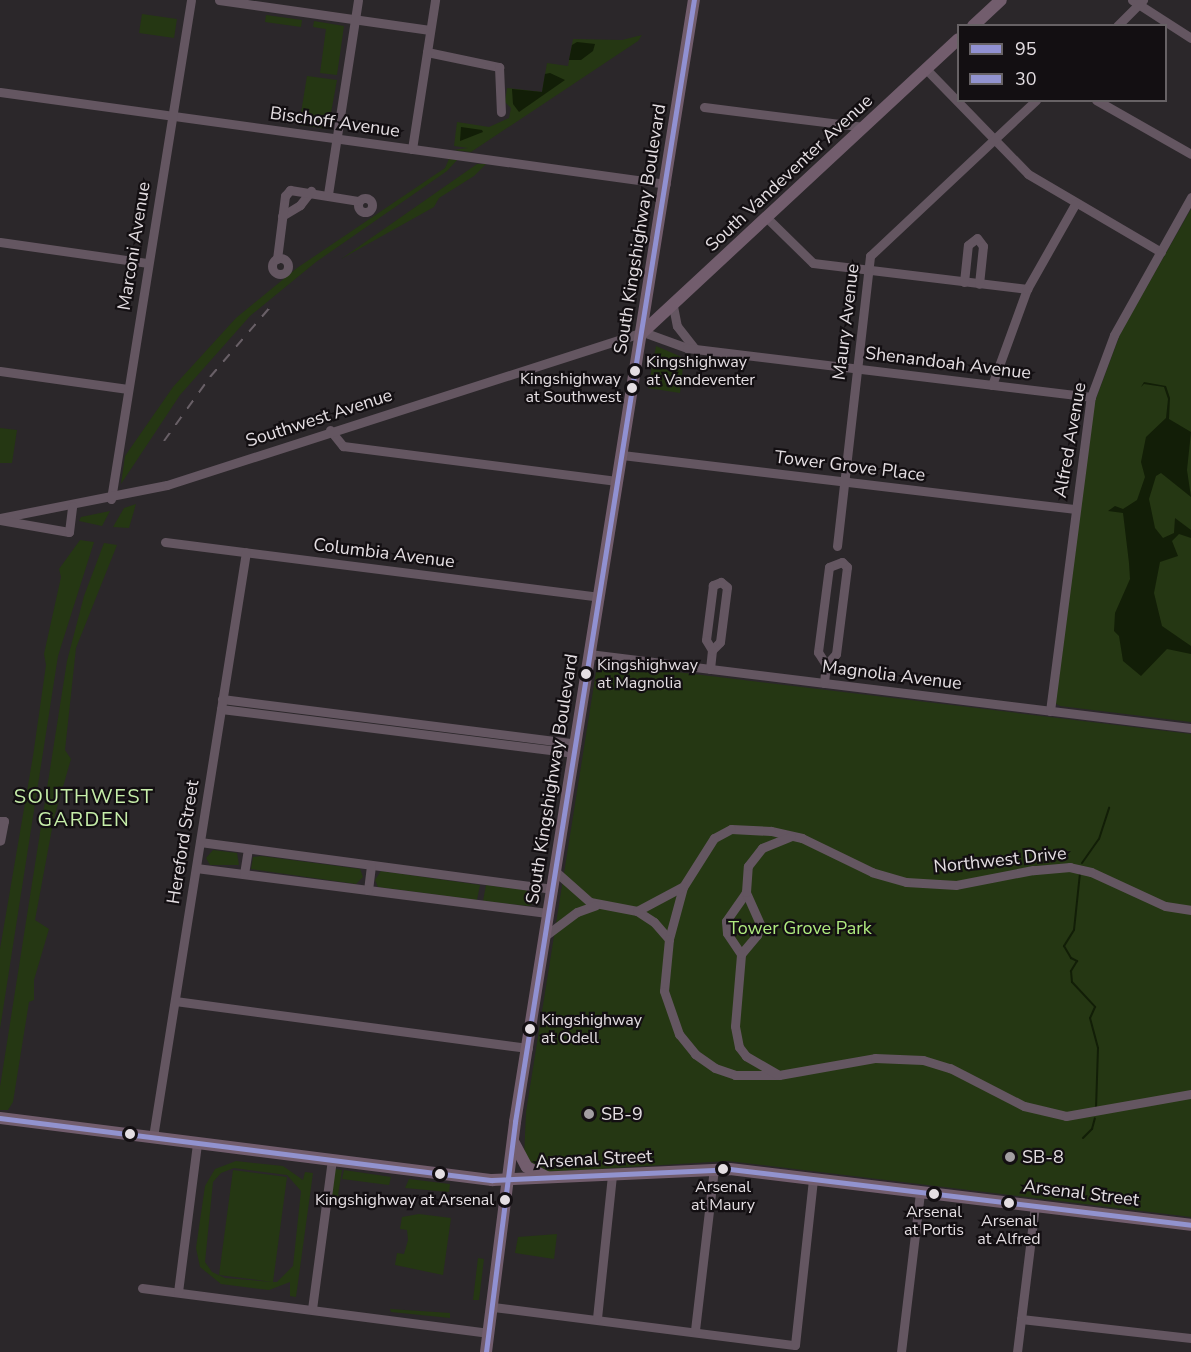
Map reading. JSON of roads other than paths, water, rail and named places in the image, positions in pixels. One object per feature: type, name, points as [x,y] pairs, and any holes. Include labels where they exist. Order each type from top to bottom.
[{"type":"main road","name":"South Kingshighway Boulevard","points":[[486,1352],[513,1140],[598,597],[643,333],[694,0]]},
{"type":"main road","points":[[975,24],[1001,0]]},
{"type":"main road","name":"South Vandeventer Avenue","points":[[643,333],[957,40]]},
{"type":"main road","name":"Arsenal Street","points":[[1,1118],[507,1181],[714,1169],[1191,1225]]},
{"type":"main road","points":[[513,1140],[527,1167],[554,1179]]},
{"type":"street","name":"Marconi Avenue","points":[[107,499],[113,487],[190,0]]},
{"type":"street","points":[[219,0],[430,30]]},
{"type":"street","points":[[328,194],[358,0]]},
{"type":"street","points":[[412,149],[435,0]]},
{"type":"street","points":[[1119,24],[1138,2],[1191,38]]},
{"type":"street","points":[[427,52],[499,67],[501,112]]},
{"type":"street","points":[[926,69],[957,102]]},
{"type":"street","name":"Bischoff Avenue","points":[[0,92],[666,184]]},
{"type":"street","points":[[957,102],[1028,174],[1074,204],[1161,252]]},
{"type":"street","name":"Maury Avenue","points":[[837,546],[870,256],[1034,102]]},
{"type":"street","points":[[1100,102],[1191,154]]},
{"type":"street","points":[[704,107],[864,127]]},
{"type":"street","points":[[277,259],[285,196],[293,189],[359,201]]},
{"type":"street","points":[[282,216],[300,205],[311,191]]},
{"type":"street","name":"Alfred Avenue","points":[[1050,711],[1074,509],[1091,397],[1111,342],[1191,197]]},
{"type":"street","points":[[992,385],[1027,290],[1074,204]]},
{"type":"street","points":[[767,218],[809,262],[868,272],[1027,290]]},
{"type":"street","points":[[964,282],[968,245],[977,238],[983,246],[979,284]]},
{"type":"street","points":[[0,242],[147,263]]},
{"type":"street","points":[[673,306],[677,326],[694,348]]},
{"type":"street","name":"Shenandoah Avenue","points":[[643,333],[694,348],[1091,397]]},
{"type":"street","name":"Southwest Avenue","points":[[0,519],[72,507],[140,492],[330,430],[573,358],[643,333]]},
{"type":"street","points":[[0,371],[128,389]]},
{"type":"street","points":[[330,430],[343,446],[617,481]]},
{"type":"street","name":"Tower Grove Place","points":[[622,455],[1074,509]]},
{"type":"street","points":[[0,519],[69,532],[72,507]]},
{"type":"street","name":"Columbia Avenue","points":[[165,542],[598,597]]},
{"type":"street","name":"Hereford Street","points":[[153,1137],[246,552]]},
{"type":"street","points":[[824,683],[826,665],[836,654],[847,567],[842,562],[829,567],[818,652],[826,665]]},
{"type":"street","points":[[710,669],[712,650],[706,640],[713,585],[721,582],[727,587],[720,642],[712,650]]},
{"type":"street","name":"Magnolia Avenue","points":[[589,654],[1191,728]]},
{"type":"street","points":[[222,699],[386,725]]},
{"type":"street","points":[[221,709],[386,725],[575,749]]},
{"type":"street","points":[[0,821],[4,821],[0,842]]},
{"type":"street","name":"Northwest Drive","points":[[1191,909],[1166,906],[1097,874],[1070,867],[1033,870],[956,885],[906,882],[872,872],[794,835],[742,829],[719,834],[683,887],[669,939],[664,983],[667,1005],[679,1034],[691,1050],[724,1072],[744,1077],[779,1075],[860,1059],[922,1060],[950,1068],[1024,1106],[1066,1116],[1191,1094]]},
{"type":"street","points":[[741,954],[728,933],[726,921],[746,892],[753,857],[769,844],[794,835]]},
{"type":"street","points":[[200,842],[553,889]]},
{"type":"street","points":[[244,874],[248,849]]},
{"type":"street","points":[[368,890],[371,865]]},
{"type":"street","points":[[196,868],[549,913]]},
{"type":"street","points":[[556,872],[568,886],[596,905],[637,911],[654,922],[669,939]]},
{"type":"street","points":[[637,911],[683,887]]},
{"type":"street","points":[[746,892],[760,924],[757,935],[741,954],[735,1026],[739,1047],[758,1065],[779,1075]]},
{"type":"street","points":[[545,936],[577,912],[596,905]]},
{"type":"street","points":[[175,1001],[528,1048]]},
{"type":"street","points":[[178,1292],[197,1143]]},
{"type":"street","points":[[312,1309],[332,1160]]},
{"type":"street","points":[[696,1330],[714,1169]]},
{"type":"street","points":[[597,1318],[612,1176]]},
{"type":"street","points":[[493,1307],[696,1330],[795,1345],[813,1180]]},
{"type":"street","points":[[901,1352],[920,1192]]},
{"type":"street","points":[[1017,1352],[1035,1206]]},
{"type":"street","points":[[142,1288],[489,1333]]},
{"type":"street","points":[[1021,1319],[1191,1338]]},
{"type":"waterway","points":[[1082,863],[1099,839],[1109,808]]},
{"type":"waterway","points":[[1080,873],[1074,930],[1064,946],[1071,958],[1077,961],[1071,971],[1072,982],[1095,1007],[1090,1018],[1098,1048],[1096,1107]]},
{"type":"waterway","points":[[1083,1138],[1092,1129],[1095,1118]]},
{"type":"railway","points":[[164,441],[210,377],[272,305]]},
{"type":"place","name":"Kingshighway at Vandeventer","points":[[635,371]]},
{"type":"place","name":"Kingshighway at Southwest","points":[[632,388]]},
{"type":"place","name":"Kingshighway at Magnolia","points":[[586,674]]},
{"type":"place","name":"Kingshighway at Odell","points":[[530,1029]]},
{"type":"place","name":"SB-9","points":[[589,1114]]},
{"type":"place","name":"SB-8","points":[[1010,1157]]},
{"type":"place","name":"Arsenal at Maury","points":[[723,1169]]},
{"type":"place","name":"Arsenal at Portis","points":[[934,1194]]},
{"type":"place","name":"Kingshighway at Arsenal","points":[[505,1200]]},
{"type":"place","name":"Arsenal at Alfred","points":[[1009,1203]]},
{"type":"district","name":"SOUTHWEST GARDEN","points":[[84,808]]},
{"type":"park label","name":"Tower Grove Park","points":[[800,928]]}]
